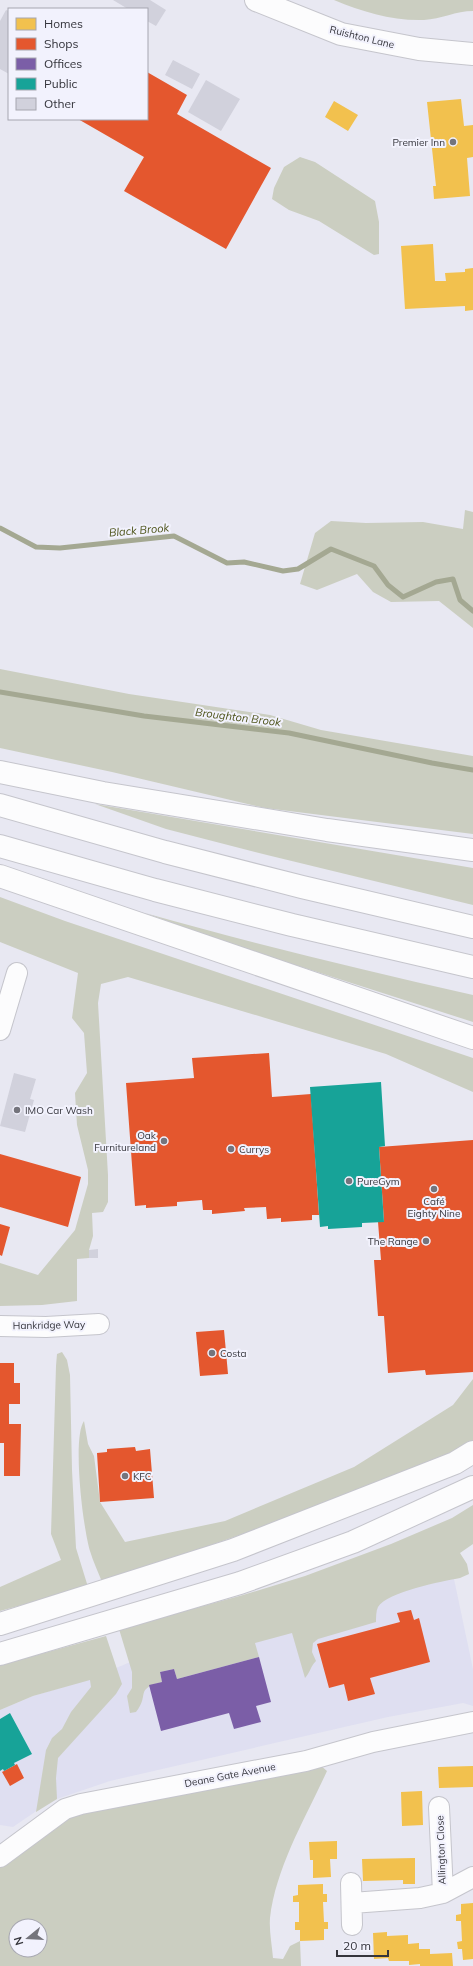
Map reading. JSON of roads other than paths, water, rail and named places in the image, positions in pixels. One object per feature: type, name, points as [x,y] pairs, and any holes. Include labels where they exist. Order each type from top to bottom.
[{"type":"main road","name":"Ruishton Lane","points":[[256,0],[341,34],[419,49],[473,54]]},
{"type":"main road","points":[[0,772],[103,793],[327,830],[473,850]]},
{"type":"main road","points":[[0,805],[166,852],[302,887],[473,927]]},
{"type":"main road","points":[[0,846],[155,890],[277,921],[473,967]]},
{"type":"main road","points":[[0,876],[473,1038]]},
{"type":"main road","points":[[0,1624],[233,1550],[455,1463],[473,1452]]},
{"type":"main road","points":[[0,1654],[240,1583],[353,1542],[473,1487]]},
{"type":"street","points":[[0,1030],[17,973]]},
{"type":"street","name":"Hankridge Way","points":[[0,1326],[46,1327],[99,1324]]},
{"type":"street","name":"Deane Gate Avenue","points":[[2,1850],[65,1809],[81,1804],[306,1761],[373,1742],[473,1722]]},
{"type":"street","name":"Allington Close","points":[[439,1807],[442,1893]]},
{"type":"street","name":"Allington Close","points":[[352,1903],[420,1898],[442,1893],[473,1877]]},
{"type":"street","points":[[351,1883],[352,1925]]},
{"type":"waterway","name":"Black Brook","points":[[0,528],[36,547],[60,548],[174,536],[227,563],[244,562],[283,571],[298,569],[331,549],[374,566],[388,585],[403,597],[436,582],[453,579],[460,600],[473,611]]},
{"type":"waterway","name":"Broughton Brook","points":[[0,692],[144,716],[289,733],[432,763],[473,770]]},
{"type":"place","name":"Premier Inn","points":[[453,142]]},
{"type":"place","name":"IMO Car Wash","points":[[17,1110]]},
{"type":"place","name":"Oak Furnitureland","points":[[164,1141]]},
{"type":"place","name":"Currys","points":[[231,1149]]},
{"type":"place","name":"PureGym","points":[[349,1181]]},
{"type":"place","name":"Café Eighty Nine","points":[[434,1189]]},
{"type":"place","name":"The Range","points":[[426,1241]]},
{"type":"place","name":"Costa","points":[[212,1353]]},
{"type":"place","name":"KFC","points":[[125,1476]]}]
